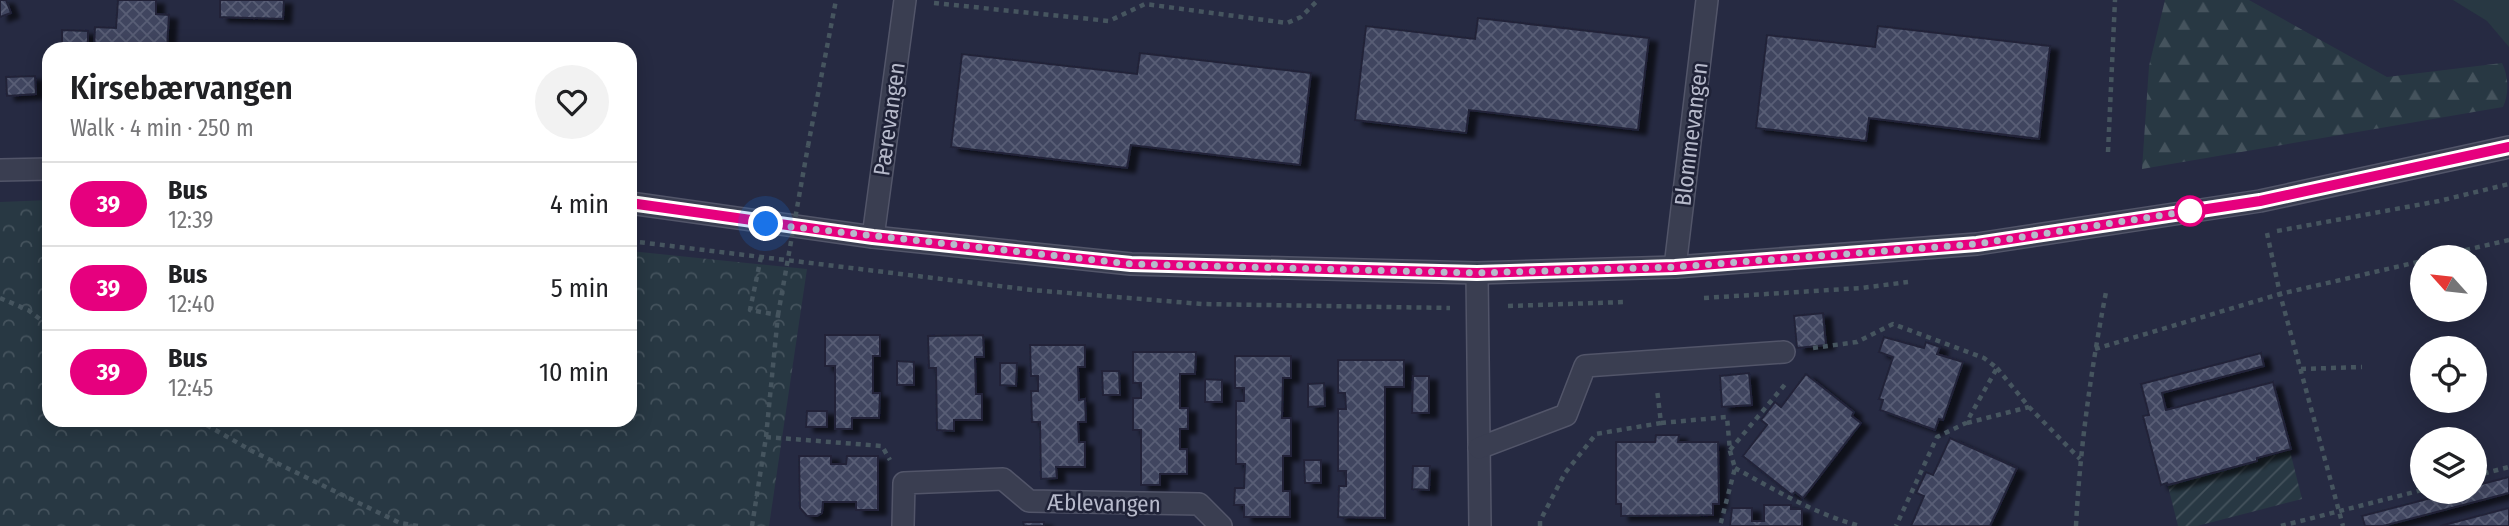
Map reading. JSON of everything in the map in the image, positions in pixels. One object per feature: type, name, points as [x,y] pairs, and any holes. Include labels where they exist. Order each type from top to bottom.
[{"type":"street","name":"Pærevangen","points":[[873,237],[905,0]]},
{"type":"street","name":"Blommevangen","points":[[1675,267],[1706,0]]},
{"type":"street","points":[[637,204],[873,237],[1131,264],[1477,273],[1675,267],[1977,244],[2260,201],[2509,147]]},
{"type":"street","points":[[0,170],[42,169]]},
{"type":"street","points":[[1477,273],[1480,526]]},
{"type":"street","points":[[1479,448],[1566,415],[1585,366],[1784,352]]},
{"type":"street","name":"Æblevangen","points":[[904,483],[1003,479],[1029,501],[1199,504],[1221,526]]},
{"type":"street","points":[[903,526],[904,483]]},
{"type":"path","points":[[752,526],[766,437],[778,315],[836,0]]},
{"type":"path","points":[[934,3],[1109,21],[1145,4],[1287,23],[1301,17],[1318,0]]},
{"type":"path","points":[[2108,152],[2115,0]]},
{"type":"path","points":[[2267,233],[2280,294],[2343,526]]},
{"type":"path","points":[[2487,245],[2509,240]]},
{"type":"path","points":[[761,257],[750,310],[778,315]]},
{"type":"path","points":[[2095,349],[2280,294],[2410,264]]},
{"type":"path","points":[[2076,526],[2080,459],[2095,349],[2106,292]]},
{"type":"path","points":[[0,298],[28,310],[42,321]]},
{"type":"path","points":[[1784,352],[1857,342],[1893,324],[1984,358],[1997,368],[2029,407],[2080,459]]},
{"type":"path","points":[[1807,358],[1816,347]]},
{"type":"path","points":[[1653,361],[1661,423]]},
{"type":"path","points":[[2301,369],[2362,367]]},
{"type":"path","points":[[1966,423],[1997,368]]},
{"type":"path","points":[[1730,451],[1790,379]]},
{"type":"path","points":[[1896,526],[1937,438],[1966,423],[2029,407]]},
{"type":"path","points":[[1539,526],[1565,473],[1596,434],[1661,423],[1727,417],[1730,451],[1735,468],[1720,526]]},
{"type":"path","points":[[210,427],[252,451],[401,523],[418,526]]},
{"type":"path","points":[[766,437],[882,446],[904,483]]},
{"type":"path","points":[[2487,473],[2509,467]]},
{"type":"path","points":[[1735,468],[1787,498],[1840,521],[1860,526]]},
{"type":"path","points":[[2281,526],[2410,493]]},
{"type":"green space","points":[[2165,0],[2249,0],[2387,77],[2502,63],[2507,80],[2505,102],[2503,107],[2142,169],[2149,66]]},
{"type":"green space","points":[[2453,0],[2509,0],[2509,47],[2487,21]]},
{"type":"green space","points":[[42,200],[42,427],[637,427],[637,252],[807,269],[769,526],[0,526],[0,202]]},
{"type":"green space","points":[[2290,451],[2302,499],[2197,526],[2178,526],[2167,482]]},
{"type":"building","points":[[0,0],[6,0],[11,13],[0,17]]},
{"type":"building","points":[[118,0],[156,0],[156,14],[169,15],[167,42],[94,42],[95,27],[116,28]]},
{"type":"building","points":[[220,0],[284,0],[283,19],[220,17]]},
{"type":"building","points":[[1478,18],[1649,38],[1638,130],[1469,110],[1466,133],[1355,120],[1366,26],[1475,39]]},
{"type":"building","points":[[1878,26],[2050,46],[2039,139],[1869,118],[1866,141],[1756,128],[1767,35],[1875,47]]},
{"type":"building","points":[[62,30],[88,31],[88,42],[62,42]]},
{"type":"building","points":[[1140,53],[1311,73],[1300,165],[1131,145],[1127,168],[951,147],[962,54],[1137,74]]},
{"type":"building","points":[[35,76],[36,94],[7,96],[6,77]]},
{"type":"building","points":[[1823,313],[1826,345],[1797,348],[1794,316]]},
{"type":"building","points":[[825,335],[880,335],[880,356],[873,356],[873,393],[880,393],[879,418],[852,418],[852,429],[835,429],[835,366],[825,366]]},
{"type":"building","points":[[983,335],[984,357],[975,357],[976,394],[982,394],[982,420],[954,420],[954,431],[937,430],[936,368],[929,368],[928,336]]},
{"type":"building","points":[[1884,337],[1924,348],[1926,342],[1940,347],[1937,354],[1963,362],[1943,420],[1939,419],[1935,430],[1880,410],[1883,400],[1879,399],[1893,357],[1879,352]]},
{"type":"building","points":[[1030,345],[1085,345],[1085,367],[1078,367],[1079,400],[1085,399],[1086,422],[1078,422],[1079,442],[1085,442],[1085,467],[1056,467],[1057,478],[1041,479],[1040,422],[1032,422],[1031,391],[1038,391],[1038,376],[1031,376]]},
{"type":"building","points":[[1133,352],[1196,352],[1195,374],[1180,374],[1180,408],[1188,408],[1188,429],[1180,429],[1180,449],[1187,449],[1187,474],[1160,474],[1160,485],[1141,485],[1141,430],[1133,430],[1133,398],[1141,398],[1141,383],[1133,383]]},
{"type":"building","points":[[2261,353],[2264,366],[2162,393],[2166,410],[2273,382],[2291,449],[2257,458],[2257,461],[2161,485],[2143,416],[2149,415],[2141,384]]},
{"type":"building","points":[[1235,356],[1291,356],[1291,378],[1283,378],[1282,418],[1291,418],[1291,456],[1283,456],[1283,491],[1290,491],[1290,517],[1244,517],[1244,505],[1234,505],[1235,488],[1244,488],[1245,464],[1236,464],[1236,401],[1244,401],[1244,388],[1235,388]]},
{"type":"building","points":[[1338,360],[1404,360],[1404,387],[1385,387],[1385,518],[1338,517],[1339,486],[1346,486],[1346,471],[1338,471],[1338,409],[1346,409],[1345,393],[1338,393]]},
{"type":"building","points":[[897,361],[914,362],[914,385],[897,385]]},
{"type":"building","points":[[1000,363],[1017,363],[1016,386],[1000,385]]},
{"type":"building","points":[[1102,371],[1119,371],[1120,395],[1103,395]]},
{"type":"building","points":[[1749,373],[1752,405],[1722,407],[1720,376]]},
{"type":"building","points":[[1806,374],[1854,412],[1852,416],[1861,423],[1803,498],[1795,492],[1792,495],[1743,456],[1767,425],[1761,420],[1775,402],[1781,407]]},
{"type":"building","points":[[1413,376],[1429,376],[1429,413],[1412,413]]},
{"type":"building","points":[[1205,379],[1222,380],[1222,402],[1205,402]]},
{"type":"building","points":[[1324,383],[1325,406],[1308,407],[1308,384]]},
{"type":"building","points":[[807,411],[827,411],[827,427],[806,427]]},
{"type":"building","points":[[1656,435],[1679,435],[1678,442],[1718,442],[1719,504],[1713,504],[1713,515],[1621,516],[1621,504],[1616,504],[1616,442],[1655,442]]},
{"type":"building","points":[[1950,438],[2017,468],[1990,526],[1911,526],[1924,496],[1916,493],[1926,472],[1933,475]]},
{"type":"building","points":[[799,456],[831,456],[831,464],[846,464],[847,456],[878,456],[878,510],[856,510],[856,502],[823,502],[822,513],[807,516],[800,508]]},
{"type":"building","points":[[1304,460],[1321,460],[1321,483],[1305,483]]},
{"type":"building","points":[[1413,466],[1430,466],[1429,490],[1412,489]]},
{"type":"building","points":[[2509,477],[2509,493],[2487,499],[2487,483]]},
{"type":"building","points":[[2410,503],[2467,504],[2383,526],[2365,526],[2362,516]]},
{"type":"building","points":[[1764,505],[1791,505],[1791,509],[1802,509],[1802,526],[1730,526],[1732,508],[1752,508],[1752,521],[1764,521]]},
{"type":"building","points":[[2509,508],[2509,526],[2440,526]]},
{"type":"building","points":[[1023,522],[1044,522],[1044,526],[1024,526]]},
{"type":"bus line","name":"39","points":[[637,204],[873,237],[1131,264],[1477,273],[1675,267],[1977,244],[2260,201],[2509,147]]},
{"type":"route","points":[[766,224],[1131,264],[1477,273],[1675,267],[1977,244],[2190,211]]}]
